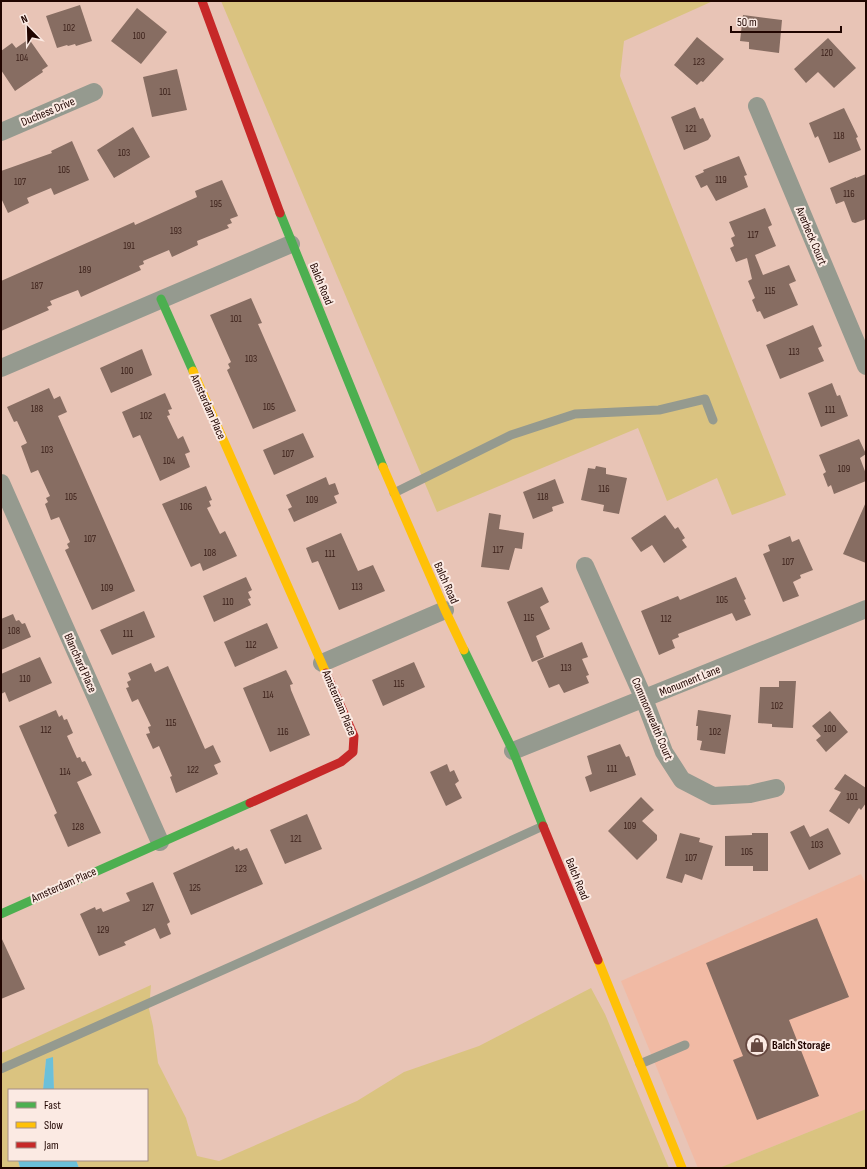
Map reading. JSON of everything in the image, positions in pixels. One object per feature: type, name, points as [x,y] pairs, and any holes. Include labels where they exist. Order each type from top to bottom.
[{"type":"street","name":"Balch Road","points":[[202,1],[291,244],[394,493],[445,610],[513,751],[682,1168]]},
{"type":"street","name":"Duchess Drive","points":[[1,132],[94,92]]},
{"type":"street","name":"Averbeck Court","points":[[757,106],[866,366]]},
{"type":"street","points":[[1,368],[291,244]]},
{"type":"street","name":"Amsterdam Place","points":[[1,914],[341,762],[353,753],[356,745],[354,736],[322,663],[160,299]]},
{"type":"street","name":"Blanchard Place","points":[[1,483],[160,842]]},
{"type":"street","name":"Commonwealth Court","points":[[585,566],[644,699],[664,752],[682,780],[713,796],[750,794],[776,788]]},
{"type":"street","name":"Monument Lane","points":[[513,751],[866,609]]},
{"type":"street","points":[[322,663],[445,610]]},
{"type":"lane","points":[[394,493],[511,435],[575,414],[659,410],[705,398],[713,420]]},
{"type":"lane","points":[[1,1069],[543,826]]},
{"type":"lane","points":[[640,1064],[685,1045]]},
{"type":"shaded area","points":[[221,1],[713,1],[624,41],[620,76],[786,495],[732,515],[717,478],[667,501],[638,428],[437,512]]},
{"type":"shaded area","name":"Balch Storage","points":[[861,874],[866,884],[866,1109],[719,1168],[698,1168],[621,981]]},
{"type":"shaded area","points":[[151,985],[149,1009],[158,1063],[186,1118],[197,1156],[219,1161],[357,1101],[404,1072],[479,1046],[591,988],[605,1014],[669,1168],[79,1168],[76,1161],[148,1161],[148,1089],[54,1089],[53,1058],[46,1059],[43,1089],[8,1089],[8,1161],[18,1161],[20,1168],[1,1168],[1,1053]]},
{"type":"shaded area","points":[[866,1109],[866,1168],[719,1168]]},
{"type":"water","points":[[53,1057],[54,1089],[43,1089],[46,1059]]},
{"type":"water","points":[[18,1161],[76,1161],[79,1168],[20,1168]]},
{"type":"building","points":[[80,5],[92,41],[76,46],[75,44],[57,48],[46,16]]},
{"type":"building","points":[[137,8],[167,32],[141,64],[111,41]]},
{"type":"building","points":[[743,15],[782,20],[779,53],[749,49],[749,42],[740,41]]},
{"type":"building","points":[[697,37],[724,59],[703,82],[701,81],[697,85],[674,65]]},
{"type":"building","points":[[828,38],[856,68],[834,88],[818,72],[806,83],[794,69]]},
{"type":"building","points":[[29,39],[48,66],[42,70],[43,72],[15,91],[1,70],[1,51],[12,43],[16,48]]},
{"type":"building","points":[[177,69],[187,110],[152,117],[143,77]]},
{"type":"building","points":[[695,107],[700,119],[703,118],[711,136],[708,140],[684,150],[671,117]]},
{"type":"building","points":[[844,108],[858,137],[856,138],[861,150],[829,163],[818,136],[815,138],[809,123]]},
{"type":"building","points":[[133,127],[150,157],[114,178],[97,150]]},
{"type":"building","points":[[72,141],[89,180],[54,195],[51,188],[27,198],[29,203],[8,213],[1,198],[1,171],[52,153],[51,151]]},
{"type":"building","points":[[739,156],[747,175],[744,176],[748,187],[716,201],[707,185],[701,188],[695,176],[704,172],[703,170]]},
{"type":"building","points":[[866,174],[866,219],[855,223],[852,222],[844,201],[836,204],[830,188]]},
{"type":"building","points":[[222,180],[238,216],[230,219],[232,223],[227,225],[229,228],[197,241],[198,245],[172,257],[169,250],[143,261],[144,264],[139,266],[141,270],[81,297],[78,290],[50,301],[52,305],[47,307],[49,310],[1,331],[1,281],[134,222],[135,225],[197,197],[195,191]]},
{"type":"building","points":[[765,208],[772,225],[768,227],[776,246],[755,255],[763,275],[789,265],[796,281],[789,284],[798,305],[764,319],[760,311],[757,312],[752,300],[755,298],[748,281],[752,279],[747,258],[736,262],[730,248],[734,246],[731,238],[735,236],[729,222]]},
{"type":"building","points":[[251,298],[262,323],[258,324],[296,411],[253,429],[227,370],[230,368],[228,364],[231,362],[210,315]]},
{"type":"building","points":[[813,325],[822,346],[818,348],[824,361],[780,379],[766,345]]},
{"type":"building","points":[[142,349],[152,375],[111,393],[100,368]]},
{"type":"building","points":[[832,383],[837,396],[840,395],[848,416],[821,427],[808,393]]},
{"type":"building","points":[[49,388],[54,399],[60,396],[67,412],[58,416],[135,591],[92,610],[65,550],[69,548],[67,544],[70,542],[59,517],[51,520],[45,504],[48,502],[46,498],[50,496],[38,470],[31,473],[21,446],[27,443],[17,421],[14,422],[7,407]]},
{"type":"building","points":[[165,393],[172,409],[168,410],[170,415],[167,416],[178,439],[183,436],[190,452],[185,454],[190,467],[160,481],[140,435],[133,438],[122,412]]},
{"type":"building","points":[[303,433],[314,457],[274,475],[263,450]]},
{"type":"building","points":[[859,439],[866,454],[860,458],[866,474],[866,481],[834,494],[831,485],[828,487],[823,474],[826,472],[819,455]]},
{"type":"building","points":[[596,466],[606,468],[606,474],[627,478],[619,514],[603,511],[604,505],[581,500],[588,468],[595,469]]},
{"type":"building","points":[[326,477],[329,485],[335,483],[339,494],[334,496],[337,503],[294,522],[288,509],[292,507],[286,495]]},
{"type":"building","points":[[555,479],[564,503],[552,507],[553,511],[533,519],[523,492]]},
{"type":"building","points":[[206,486],[212,500],[209,501],[211,506],[207,508],[220,534],[225,531],[237,556],[203,571],[200,563],[191,567],[162,504]]},
{"type":"building","points":[[866,502],[866,563],[843,554]]},
{"type":"building","points":[[489,513],[501,515],[499,529],[524,533],[522,549],[515,548],[509,570],[481,567]]},
{"type":"building","points":[[665,515],[675,529],[678,527],[685,538],[682,540],[687,547],[664,563],[652,545],[641,552],[631,538]]},
{"type":"building","points":[[341,533],[358,571],[373,565],[385,591],[339,610],[318,561],[312,563],[306,548]]},
{"type":"building","points":[[790,536],[792,542],[799,539],[813,570],[800,575],[801,578],[793,582],[799,596],[783,602],[763,554],[770,551],[768,545]]},
{"type":"building","points":[[246,577],[252,590],[248,592],[251,598],[248,599],[251,605],[214,622],[203,596]]},
{"type":"building","points":[[736,577],[746,599],[744,600],[751,615],[736,621],[732,613],[678,634],[679,637],[672,640],[675,648],[659,655],[641,611],[678,596],[680,600]]},
{"type":"building","points":[[542,587],[549,602],[540,607],[550,629],[536,636],[544,657],[532,662],[507,602]]},
{"type":"building","points":[[144,611],[155,637],[112,655],[100,630]]},
{"type":"building","points":[[13,614],[16,621],[19,620],[22,624],[25,623],[31,637],[1,650],[1,619]]},
{"type":"building","points":[[267,623],[278,648],[235,667],[224,642]]},
{"type":"building","points":[[582,642],[588,657],[582,659],[589,675],[586,676],[589,683],[564,693],[559,684],[549,688],[537,661]]},
{"type":"building","points":[[40,657],[52,683],[9,702],[5,692],[1,694],[1,674]]},
{"type":"building","points":[[414,662],[425,687],[383,706],[372,680]]},
{"type":"building","points":[[151,663],[155,672],[168,666],[205,749],[213,745],[221,762],[214,765],[218,774],[176,793],[170,777],[172,776],[159,746],[153,749],[146,734],[150,733],[148,727],[151,726],[138,699],[132,702],[126,688],[129,687],[127,682],[131,680],[128,673]]},
{"type":"building","points":[[286,670],[293,684],[290,685],[291,690],[310,735],[270,752],[243,688]]},
{"type":"building","points":[[779,681],[796,681],[793,728],[772,727],[772,724],[758,723],[760,687],[779,687]]},
{"type":"building","points":[[56,710],[59,717],[62,715],[64,720],[67,719],[73,733],[67,736],[77,758],[80,757],[82,762],[85,761],[92,775],[77,782],[101,833],[68,847],[54,815],[57,813],[19,726]]},
{"type":"building","points":[[698,710],[731,715],[725,754],[700,750],[702,741],[697,740],[698,726],[696,726]]},
{"type":"building","points":[[830,711],[848,732],[826,752],[816,740],[821,736],[812,726]]},
{"type":"building","points":[[620,744],[626,757],[629,756],[636,775],[590,792],[585,777],[592,774],[587,756]]},
{"type":"building","points":[[447,764],[450,772],[454,770],[459,781],[455,784],[462,798],[446,806],[430,772]]},
{"type":"building","points":[[845,774],[866,788],[866,803],[861,810],[859,808],[849,824],[829,811],[841,792],[834,789]]},
{"type":"building","points":[[641,797],[654,810],[642,821],[657,835],[657,840],[637,860],[608,831]]},
{"type":"building","points":[[307,814],[322,849],[285,864],[270,830]]},
{"type":"building","points":[[804,825],[810,837],[828,828],[841,854],[809,870],[790,832]]},
{"type":"building","points":[[680,833],[700,838],[699,842],[713,846],[702,880],[685,874],[682,883],[666,878]]},
{"type":"building","points":[[752,833],[768,833],[768,871],[753,871],[753,866],[725,866],[725,836],[752,835]]},
{"type":"building","points":[[233,846],[235,850],[239,848],[240,851],[247,848],[263,884],[191,915],[173,873]]},
{"type":"building","points":[[153,882],[170,922],[167,924],[171,934],[160,939],[155,928],[124,942],[126,945],[99,956],[80,914],[95,907],[96,910],[101,908],[103,912],[130,901],[126,893]]},
{"type":"building","points":[[817,918],[849,997],[789,1020],[819,1096],[757,1120],[733,1060],[743,1056],[706,963]]},
{"type":"building","points":[[1,937],[25,989],[1,999]]},
{"type":"traffic: fast","points":[[280,213],[383,467]]},
{"type":"traffic: fast","points":[[161,299],[193,371]]},
{"type":"traffic: fast","points":[[464,650],[513,751],[543,826]]},
{"type":"traffic: fast","points":[[1,914],[250,803]]},
{"type":"traffic: slow","points":[[193,371],[326,673]]},
{"type":"traffic: slow","points":[[383,467],[464,650]]},
{"type":"traffic: slow","points":[[598,960],[682,1168]]},
{"type":"traffic: jam","points":[[202,1],[280,213]]},
{"type":"traffic: jam","points":[[250,803],[341,762],[353,752],[354,736],[326,673]]},
{"type":"traffic: jam","points":[[543,826],[598,960]]},
{"type":"place","name":"Balch Storage","points":[[757,1045]]}]
